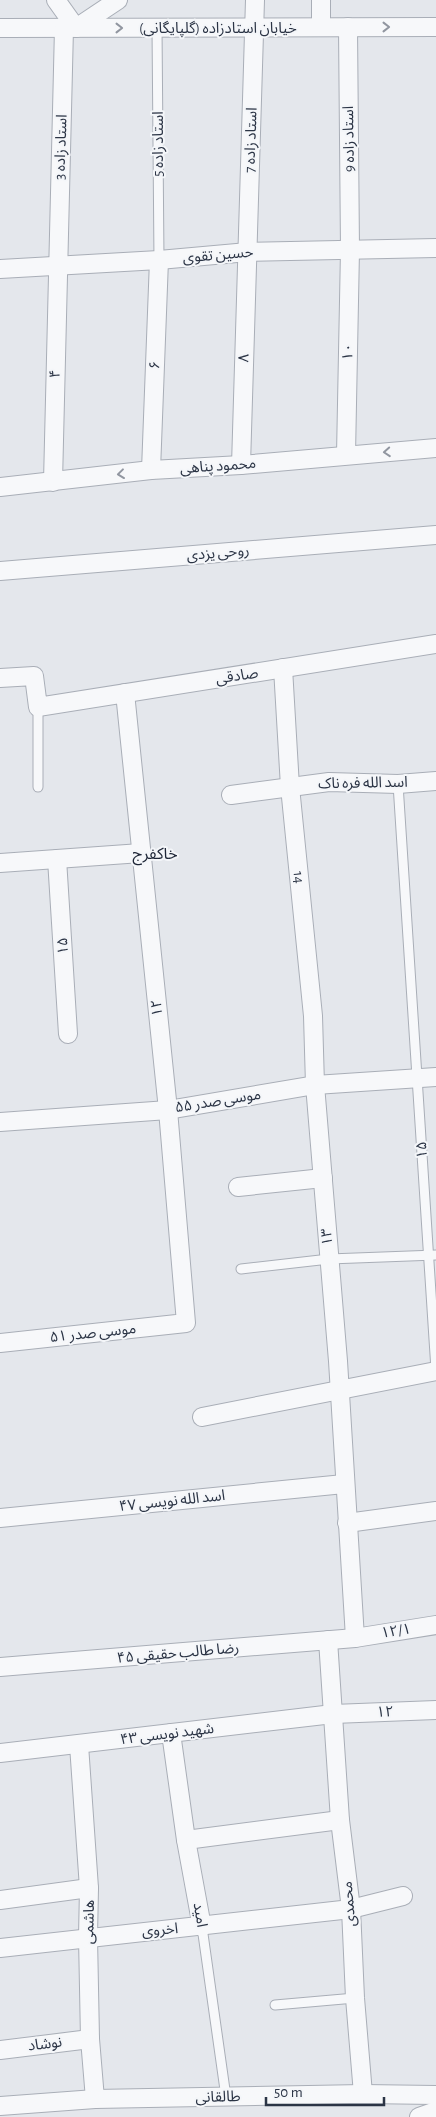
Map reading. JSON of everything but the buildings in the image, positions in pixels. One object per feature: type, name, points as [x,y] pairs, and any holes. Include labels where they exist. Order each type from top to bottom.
[{"type":"street","points":[[56,0],[70,28],[118,0]]},
{"type":"street","name":"استاد زاده 7","points":[[248,252],[255,0]]},
{"type":"street","points":[[321,0],[321,27]]},
{"type":"street","name":"استاد زاده 9","points":[[348,27],[350,250]]},
{"type":"street","name":"خیابان استادزاده (گلپایگانی)","points":[[0,28],[436,27]]},
{"type":"street","name":"استاد زاده 3","points":[[57,266],[70,28]]},
{"type":"street","name":"حسین تقوی","points":[[0,269],[159,260],[248,252],[436,248]]},
{"type":"street","name":"۱۰","points":[[346,455],[350,250]]},
{"type":"street","name":"۸","points":[[241,465],[248,252]]},
{"type":"street","name":"۶","points":[[151,470],[159,260]]},
{"type":"street","name":"۴","points":[[53,482],[57,266]]},
{"type":"street","name":"محمود پناهی","points":[[0,487],[151,470],[241,465],[436,448]]},
{"type":"street","name":"روحی یزدی","points":[[0,571],[436,535]]},
{"type":"street","name":"صادقی","points":[[38,707],[436,644]]},
{"type":"street","name":"14","points":[[282,668],[290,787],[313,1016],[315,1085]]},
{"type":"street","points":[[0,678],[34,676],[38,707]]},
{"type":"street","name":"۱۲","points":[[125,694],[168,1110],[186,1323]]},
{"type":"street","name":"اسد الله فره ناک","points":[[231,795],[329,782],[398,784],[436,781]]},
{"type":"street","points":[[0,863],[142,854]]},
{"type":"street","name":"۱۵","points":[[57,859],[68,1034]]},
{"type":"street","name":"موسی صدر ۵۵","points":[[0,1122],[168,1110],[315,1085],[436,1077]]},
{"type":"street","name":"۱۳","points":[[315,1085],[355,1638]]},
{"type":"street","points":[[238,1187],[322,1178]]},
{"type":"street","name":"موسی صدر ۵۱","points":[[0,1343],[186,1323]]},
{"type":"street","points":[[202,1417],[436,1370]]},
{"type":"street","name":"۴۷ اسد الله نویسی","points":[[0,1518],[344,1484]]},
{"type":"street","points":[[347,1523],[436,1511]]},
{"type":"street","name":"۱۲/۱","points":[[355,1638],[436,1625]]},
{"type":"street","name":"۴۵ رضا طالب حقیقی","points":[[0,1667],[355,1638]]},
{"type":"street","name":"محمدی","points":[[328,1640],[340,1820],[351,1909],[355,1998],[363,2094]]},
{"type":"street","name":"۱۲","points":[[333,1714],[436,1710]]},
{"type":"street","name":"۴۳ شهید نویسی","points":[[0,1753],[333,1714]]},
{"type":"street","name":"امید","points":[[171,1733],[186,1840],[202,1927]]},
{"type":"street","name":"هاشمی","points":[[79,1745],[89,1888],[90,2039],[96,2099]]},
{"type":"street","points":[[186,1840],[340,1820]]},
{"type":"street","points":[[0,1900],[89,1888]]},
{"type":"street","name":"اخروی","points":[[0,1948],[351,1909],[403,1896]]},
{"type":"street","name":"نوشاد","points":[[0,2050],[90,2039]]},
{"type":"street","name":"طالقانی","points":[[0,2106],[24,2111],[96,2099],[363,2094],[436,2095]]},
{"type":"street","points":[[419,2117],[436,2110]]},
{"type":"lane","name":"استاد زاده 5","points":[[157,28],[159,260]]},
{"type":"lane","points":[[38,707],[38,787]]},
{"type":"lane","name":"۱۵","points":[[398,784],[417,1079],[432,1255],[436,1370]]},
{"type":"lane","points":[[241,1269],[329,1260],[432,1255]]},
{"type":"lane","name":"امید","points":[[202,1927],[226,2097]]},
{"type":"lane","points":[[275,2006],[355,1998]]},
{"type":"district","name":"خاکفرج","points":[[155,854]]}]
